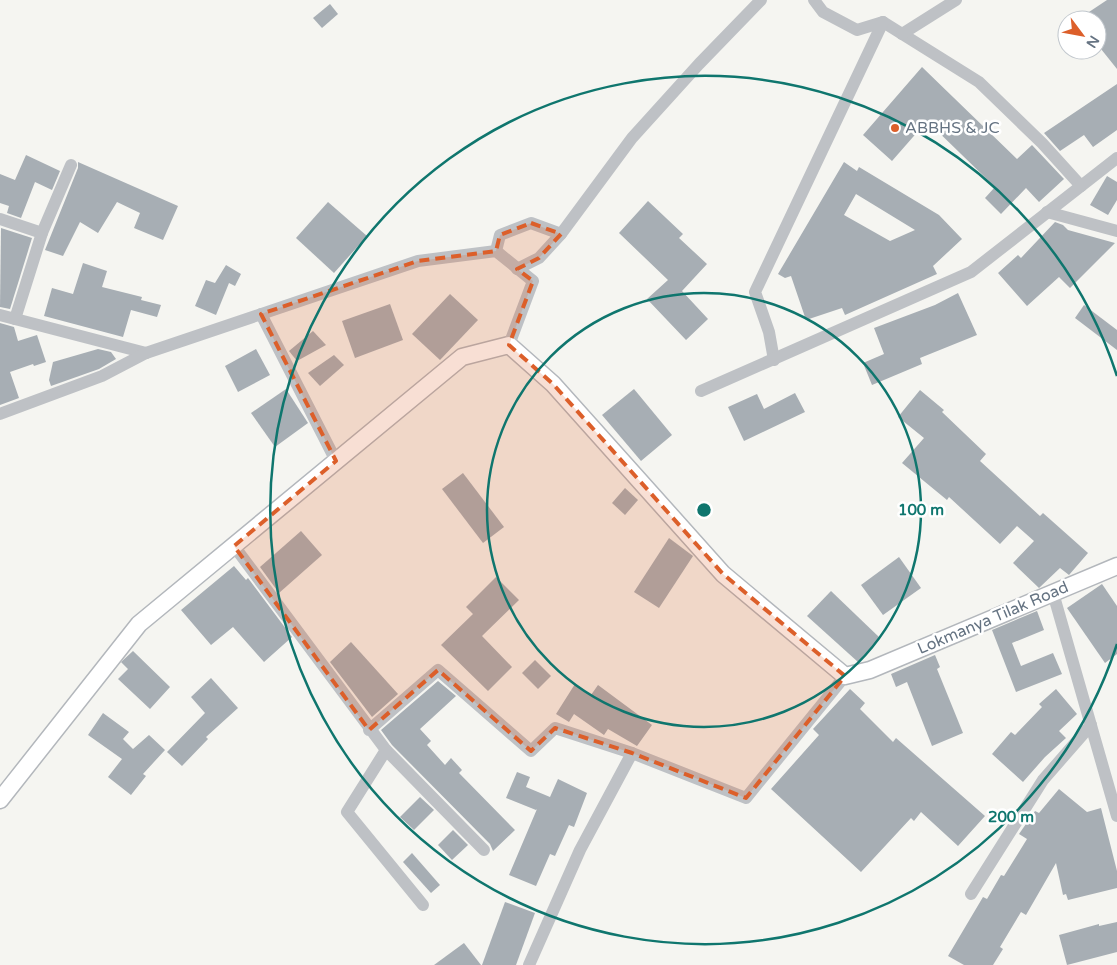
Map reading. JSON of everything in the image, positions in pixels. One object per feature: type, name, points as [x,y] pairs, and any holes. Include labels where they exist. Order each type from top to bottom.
[{"type":"main road","points":[[0,800],[139,624],[462,357],[509,345],[553,384],[723,574],[846,676]]},
{"type":"main road","name":"Lokmanya Tilak Road","points":[[846,676],[870,670],[1117,566]]},
{"type":"street","points":[[518,269],[539,258],[561,234],[632,138],[699,64],[761,0]]},
{"type":"street","points":[[814,0],[823,12],[857,30],[883,22],[978,82],[1042,143],[1081,186]]},
{"type":"street","points":[[902,34],[956,0]]},
{"type":"street","points":[[774,360],[769,332],[755,292],[883,22]]},
{"type":"street","points":[[701,391],[971,272],[1117,158]]},
{"type":"street","points":[[14,319],[42,233],[71,165]]},
{"type":"street","points":[[1047,212],[1117,231]]},
{"type":"street","points":[[0,219],[42,233]]},
{"type":"street","points":[[496,251],[500,235],[531,223],[561,234]]},
{"type":"street","points":[[0,414],[102,376],[146,353],[418,261],[496,251],[533,281],[509,345]]},
{"type":"street","points":[[261,314],[336,461]]},
{"type":"street","points":[[0,315],[146,353]]},
{"type":"street","points":[[234,546],[369,730],[386,750],[484,850]]},
{"type":"street","points":[[1053,593],[1117,816]]},
{"type":"street","points":[[369,730],[438,670],[531,751],[555,728],[632,753],[746,798],[846,676]]},
{"type":"street","points":[[971,894],[1044,780],[1091,725]]},
{"type":"street","points":[[386,750],[347,812],[423,905]]},
{"type":"street","points":[[529,965],[580,850],[632,753]]},
{"type":"highlighted area","points":[[531,223],[561,234],[539,258],[517,269],[533,281],[509,345],[553,384],[723,574],[845,676],[746,798],[632,753],[555,728],[531,751],[438,670],[369,730],[234,546],[336,461],[261,314],[418,261],[496,251],[500,235]]},
{"type":"building","points":[[1107,0],[1117,0],[1117,69],[1107,56],[1107,10],[1092,10]]},
{"type":"building","points":[[330,4],[338,14],[322,28],[313,18]]},
{"type":"building","name":"ABBHS & JC","points":[[922,67],[1017,159],[1032,145],[1064,179],[1039,202],[1026,188],[1001,214],[985,198],[995,187],[927,121],[892,161],[863,135]]},
{"type":"building","points":[[1117,84],[1117,130],[1093,147],[1084,135],[1060,151],[1044,133]]},
{"type":"building","points":[[26,155],[60,171],[52,190],[35,182],[21,218],[7,213],[9,206],[0,203],[0,174],[15,180]]},
{"type":"building","points":[[78,162],[178,206],[163,240],[134,228],[140,213],[117,202],[98,233],[80,222],[63,256],[45,250],[78,168]]},
{"type":"building","points":[[844,162],[857,171],[859,167],[939,215],[962,239],[933,266],[937,274],[845,315],[842,308],[806,320],[791,276],[785,278],[778,274]],"holes":[[[856,194],[915,230],[890,241],[844,215]]]},
{"type":"building","points":[[1107,176],[1117,182],[1117,200],[1108,215],[1090,205]]},
{"type":"building","points":[[648,201],[683,234],[679,238],[707,264],[682,291],[708,319],[686,340],[647,299],[668,280],[619,233]]},
{"type":"building","points":[[328,202],[367,236],[334,273],[296,238]]},
{"type":"building","points":[[1055,222],[1063,225],[1068,230],[1115,243],[1070,288],[1059,277],[1027,306],[998,273],[1018,255],[1021,258]]},
{"type":"building","points":[[1,228],[32,238],[10,309],[0,307]]},
{"type":"building","points":[[83,263],[107,271],[102,287],[142,297],[141,300],[161,305],[157,317],[131,310],[123,337],[44,316],[52,288],[73,294]]},
{"type":"building","points":[[226,265],[241,274],[235,286],[229,283],[216,315],[195,306],[206,280],[215,283]]},
{"type":"building","points":[[958,293],[977,335],[920,358],[922,364],[872,385],[863,363],[884,354],[874,328],[935,305]]},
{"type":"building","points":[[450,294],[478,320],[440,360],[412,334]]},
{"type":"building","points":[[390,304],[403,340],[355,358],[342,321]]},
{"type":"building","points":[[1084,305],[1117,330],[1117,350],[1075,318]]},
{"type":"building","points":[[0,323],[14,327],[18,341],[37,335],[46,362],[34,366],[33,364],[10,372],[19,398],[0,405]]},
{"type":"building","points":[[313,331],[326,345],[297,361],[289,351]]},
{"type":"building","points":[[98,349],[111,352],[116,359],[99,369],[51,386],[49,380],[53,362]]},
{"type":"building","points":[[256,349],[270,375],[238,392],[225,366]]},
{"type":"building","points":[[334,355],[344,365],[320,386],[308,373]]},
{"type":"building","points":[[286,389],[308,423],[275,447],[251,413]]},
{"type":"building","points":[[634,389],[672,435],[641,461],[602,415]]},
{"type":"building","points":[[920,390],[944,410],[942,412],[986,454],[980,461],[1040,516],[1043,513],[1088,553],[1069,575],[1060,568],[1039,588],[1013,563],[1034,541],[1017,526],[1000,544],[949,497],[947,500],[902,463],[924,438],[898,417]]},
{"type":"building","points":[[795,393],[805,412],[744,441],[728,407],[757,394],[764,409]]},
{"type":"building","points":[[463,473],[504,527],[483,543],[442,489]]},
{"type":"building","points":[[625,488],[638,500],[625,515],[612,503]]},
{"type":"building","points":[[301,531],[322,555],[279,593],[260,567]]},
{"type":"building","points":[[669,538],[693,556],[659,608],[634,592]]},
{"type":"building","points":[[899,557],[921,588],[883,615],[861,585]]},
{"type":"building","points":[[234,566],[246,580],[248,578],[292,637],[264,662],[233,627],[211,645],[181,610]]},
{"type":"building","points":[[496,577],[519,600],[482,636],[512,667],[488,691],[441,645],[473,614],[466,607]]},
{"type":"building","points":[[1102,584],[1117,606],[1117,654],[1105,663],[1067,608]]},
{"type":"building","points":[[831,591],[880,638],[858,662],[807,616]]},
{"type":"building","points":[[1037,611],[1044,630],[1012,643],[1021,666],[1053,653],[1062,674],[1016,692],[992,630]]},
{"type":"building","points":[[351,642],[398,694],[372,717],[330,662]]},
{"type":"building","points":[[133,651],[170,687],[150,709],[118,679],[128,669],[121,662]]},
{"type":"building","points":[[935,655],[940,667],[937,669],[963,733],[932,746],[907,682],[896,687],[891,674]]},
{"type":"building","points":[[535,660],[551,676],[538,689],[522,673]]},
{"type":"building","points":[[211,678],[238,708],[206,737],[208,739],[182,766],[167,752],[205,713],[191,697]]},
{"type":"building","points":[[438,681],[456,696],[420,729],[431,741],[427,745],[445,765],[451,758],[462,770],[459,773],[515,830],[493,851],[490,844],[392,745],[381,730]]},
{"type":"building","points":[[575,684],[591,695],[598,685],[652,725],[637,746],[608,729],[604,735],[574,714],[569,722],[556,714]]},
{"type":"building","points":[[850,689],[865,703],[860,709],[893,742],[896,738],[985,816],[958,846],[921,812],[914,821],[911,818],[861,872],[771,789],[819,735],[813,729]]},
{"type":"building","points":[[1056,689],[1077,714],[1059,731],[1066,738],[1045,757],[1023,782],[992,754],[1011,732],[1015,735],[1042,707],[1039,704]]},
{"type":"building","points":[[103,713],[129,732],[123,739],[133,749],[149,735],[165,750],[143,774],[146,776],[131,795],[108,777],[122,759],[88,735]]},
{"type":"building","points":[[517,772],[530,777],[526,787],[550,797],[558,779],[587,793],[574,827],[569,825],[555,856],[550,854],[536,886],[509,875],[537,809],[506,798]]},
{"type":"building","points":[[1059,789],[1087,812],[1101,808],[1117,871],[1117,888],[1068,900],[1066,894],[1063,895],[1056,863],[1026,915],[1021,912],[1000,947],[1003,949],[993,965],[964,965],[948,956],[983,897],[987,899],[1001,875],[1004,876],[1027,839],[1019,834],[1035,811],[1039,813]]},
{"type":"building","points":[[420,797],[434,810],[414,830],[400,817]]},
{"type":"building","points":[[453,830],[468,845],[452,860],[438,845]]},
{"type":"building","points":[[412,853],[440,885],[431,893],[403,862]]},
{"type":"building","points":[[505,902],[535,913],[516,965],[482,965]]},
{"type":"building","points":[[1117,922],[1117,952],[1067,965],[1059,935],[1099,924],[1099,926]]},
{"type":"building","points":[[464,943],[481,965],[434,965]]},
{"type":"place","name":"ABBHS & JC","points":[[895,128]]}]
